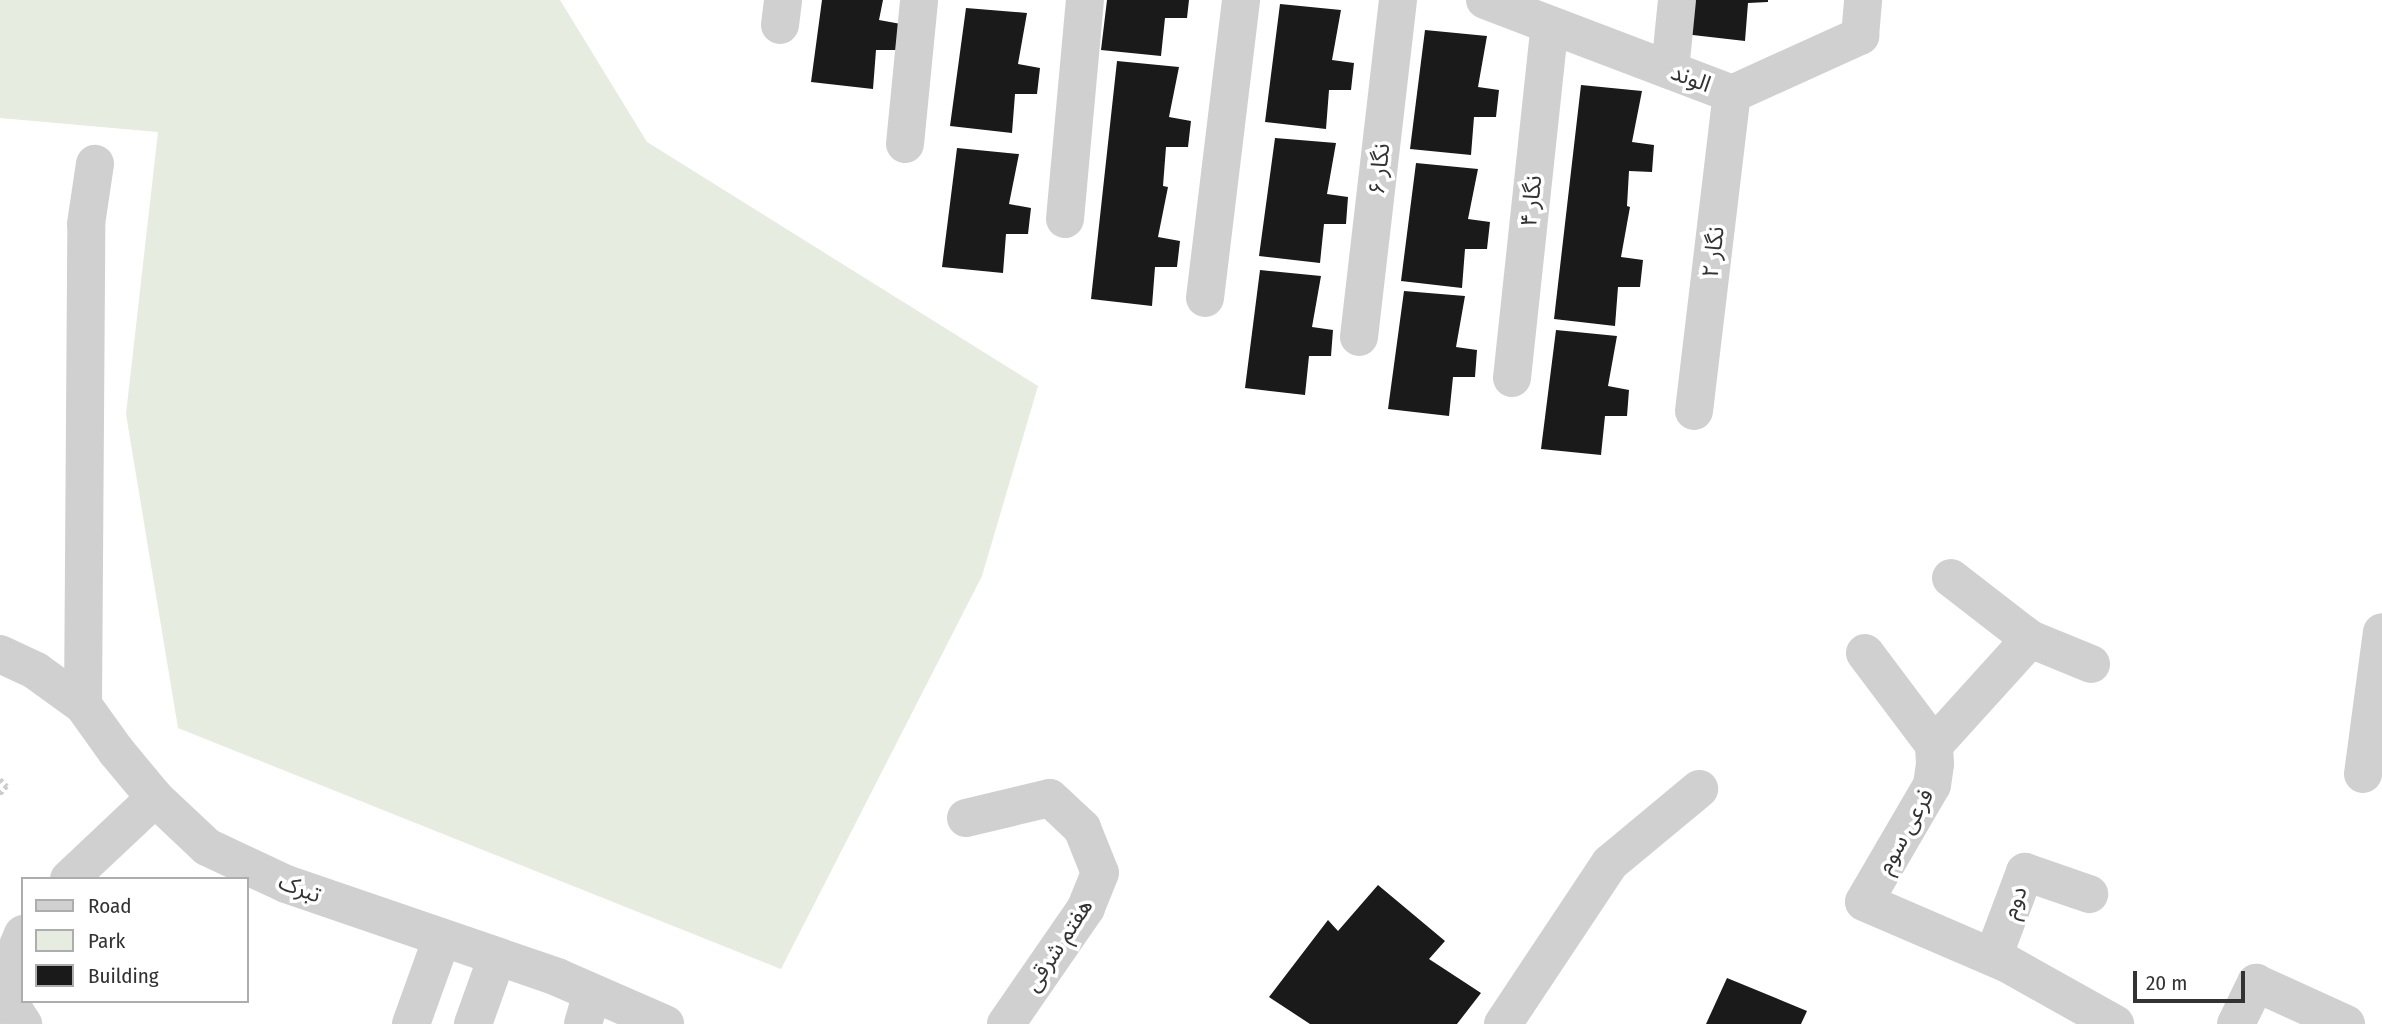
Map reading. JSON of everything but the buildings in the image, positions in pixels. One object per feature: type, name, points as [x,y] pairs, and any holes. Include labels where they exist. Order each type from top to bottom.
[{"type":"street","points":[[905,144],[919,0]]},
{"type":"street","points":[[1065,219],[1086,0]]},
{"type":"street","points":[[1205,298],[1241,0]]},
{"type":"street","name":"نگار ۶","points":[[1359,337],[1398,0]]},
{"type":"street","name":"الوند","points":[[1485,0],[1732,94],[1860,36],[1863,0]]},
{"type":"street","points":[[1670,70],[1677,0]]},
{"type":"street","name":"نگار ۴","points":[[1512,378],[1550,24]]},
{"type":"street","name":"نگار ۲","points":[[1694,411],[1732,94]]},
{"type":"street","points":[[83,705],[86,224],[95,164]]},
{"type":"street","points":[[1951,578],[2030,639],[2091,664]]},
{"type":"street","points":[[2363,774],[2382,632]]},
{"type":"street","points":[[1865,653],[1934,745],[2030,639]]},
{"type":"street","name":"تبرک","points":[[0,654],[36,671],[83,705],[155,798],[207,847],[286,884],[496,957],[588,1008],[664,1024]]},
{"type":"street","name":"فرعی سوم","points":[[1934,745],[1932,785],[1864,902],[1993,957]]},
{"type":"street","points":[[1503,1024],[1610,863],[1699,789]]},
{"type":"street","points":[[71,877],[155,798]]},
{"type":"street","name":"هفتم شرقی","points":[[966,818],[1051,798],[1082,828],[1100,873],[1086,908],[1006,1024]]},
{"type":"street","name":"دوم","points":[[1993,957],[2025,872],[2089,894]]},
{"type":"street","points":[[411,1024],[442,938]]},
{"type":"street","points":[[12,1016],[8,970],[21,939]]},
{"type":"street","points":[[473,1024],[496,957]]},
{"type":"street","points":[[1993,957],[2115,1024]]},
{"type":"street","points":[[2236,1024],[2256,983],[2346,1024]]},
{"type":"path","points":[[0,779],[7,786],[0,794]]},
{"type":"green space","points":[[0,0],[560,0],[647,142],[1038,386],[982,576],[781,969],[178,728],[126,414],[158,132],[0,118]]}]
